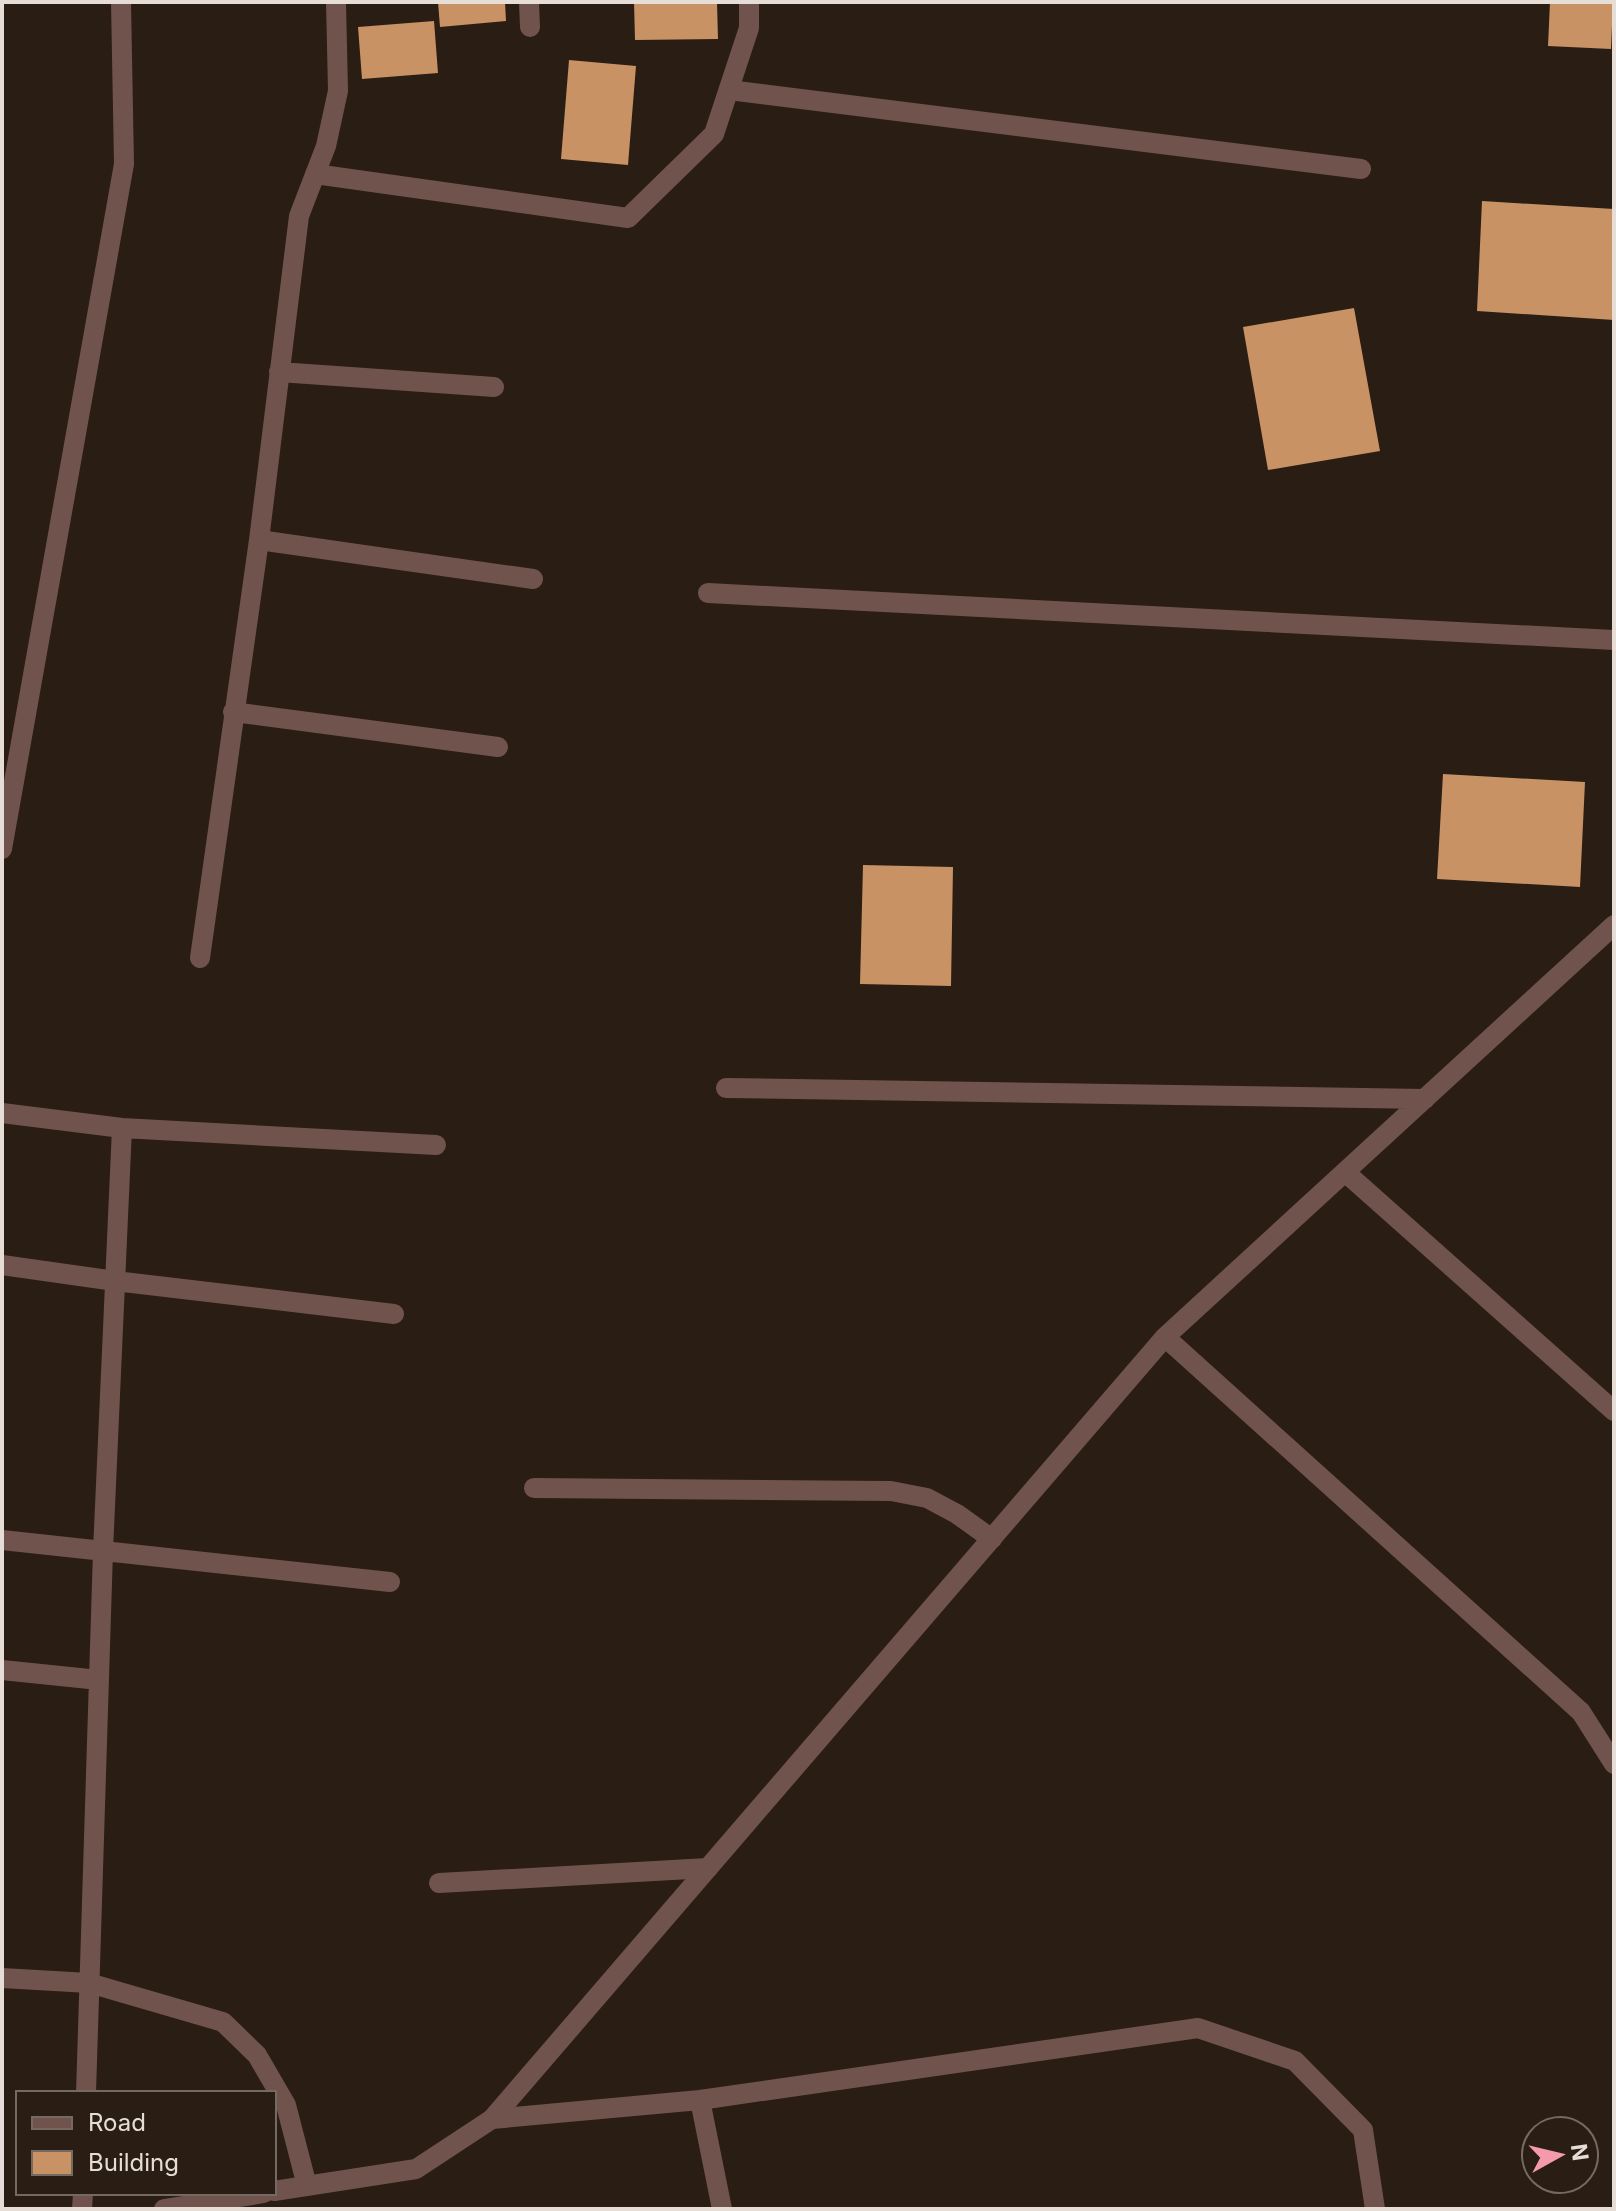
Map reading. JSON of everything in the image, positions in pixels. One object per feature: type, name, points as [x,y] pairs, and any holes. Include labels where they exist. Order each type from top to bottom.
[{"type":"street","points":[[2,849],[124,164],[121,2]]},
{"type":"street","points":[[200,958],[259,540],[299,216],[326,146],[338,91],[336,2]]},
{"type":"street","points":[[529,2],[530,27]]},
{"type":"street","points":[[315,174],[628,218],[714,134],[749,28],[749,2]]},
{"type":"street","points":[[729,90],[1361,169]]},
{"type":"street","points":[[279,372],[494,387]]},
{"type":"street","points":[[259,540],[533,579]]},
{"type":"street","points":[[708,593],[1614,640]]},
{"type":"street","points":[[233,712],[498,747]]},
{"type":"street","points":[[276,2191],[416,2169],[492,2119],[1165,1337],[1614,925]]},
{"type":"street","points":[[726,1088],[1425,1099]]},
{"type":"street","points":[[2,1113],[122,1128],[436,1145]]},
{"type":"street","points":[[86,2091],[103,1551],[122,1128]]},
{"type":"street","points":[[1345,1172],[1614,1411]]},
{"type":"street","points":[[2,1265],[394,1314]]},
{"type":"street","points":[[1165,1337],[1581,1712],[1614,1764]]},
{"type":"street","points":[[534,1488],[891,1491],[927,1498],[957,1514],[992,1539]]},
{"type":"street","points":[[2,1540],[390,1582]]},
{"type":"street","points":[[2,1670],[99,1680]]},
{"type":"street","points":[[439,1883],[708,1868]]},
{"type":"street","points":[[2,1978],[89,1983],[223,2022],[257,2055],[286,2105],[307,2186]]},
{"type":"street","points":[[492,2119],[700,2100],[1198,2028],[1295,2061],[1324,2090],[1363,2130],[1375,2209]]},
{"type":"street","points":[[700,2100],[722,2209]]},
{"type":"street","points":[[164,2209],[252,2195]]},
{"type":"building","points":[[438,2],[505,2],[506,21],[440,27]]},
{"type":"building","points":[[634,2],[717,2],[718,39],[635,40]]},
{"type":"building","points":[[1550,2],[1613,2],[1611,49],[1548,46]]},
{"type":"building","points":[[434,21],[438,73],[362,79],[358,27]]},
{"type":"building","points":[[569,60],[636,66],[628,165],[561,159]]},
{"type":"building","points":[[1482,201],[1614,209],[1614,320],[1477,311]]},
{"type":"building","points":[[1354,308],[1380,451],[1268,470],[1243,327]]},
{"type":"building","points":[[1443,774],[1585,782],[1580,887],[1437,879]]},
{"type":"building","points":[[863,865],[953,867],[951,986],[860,984]]}]
